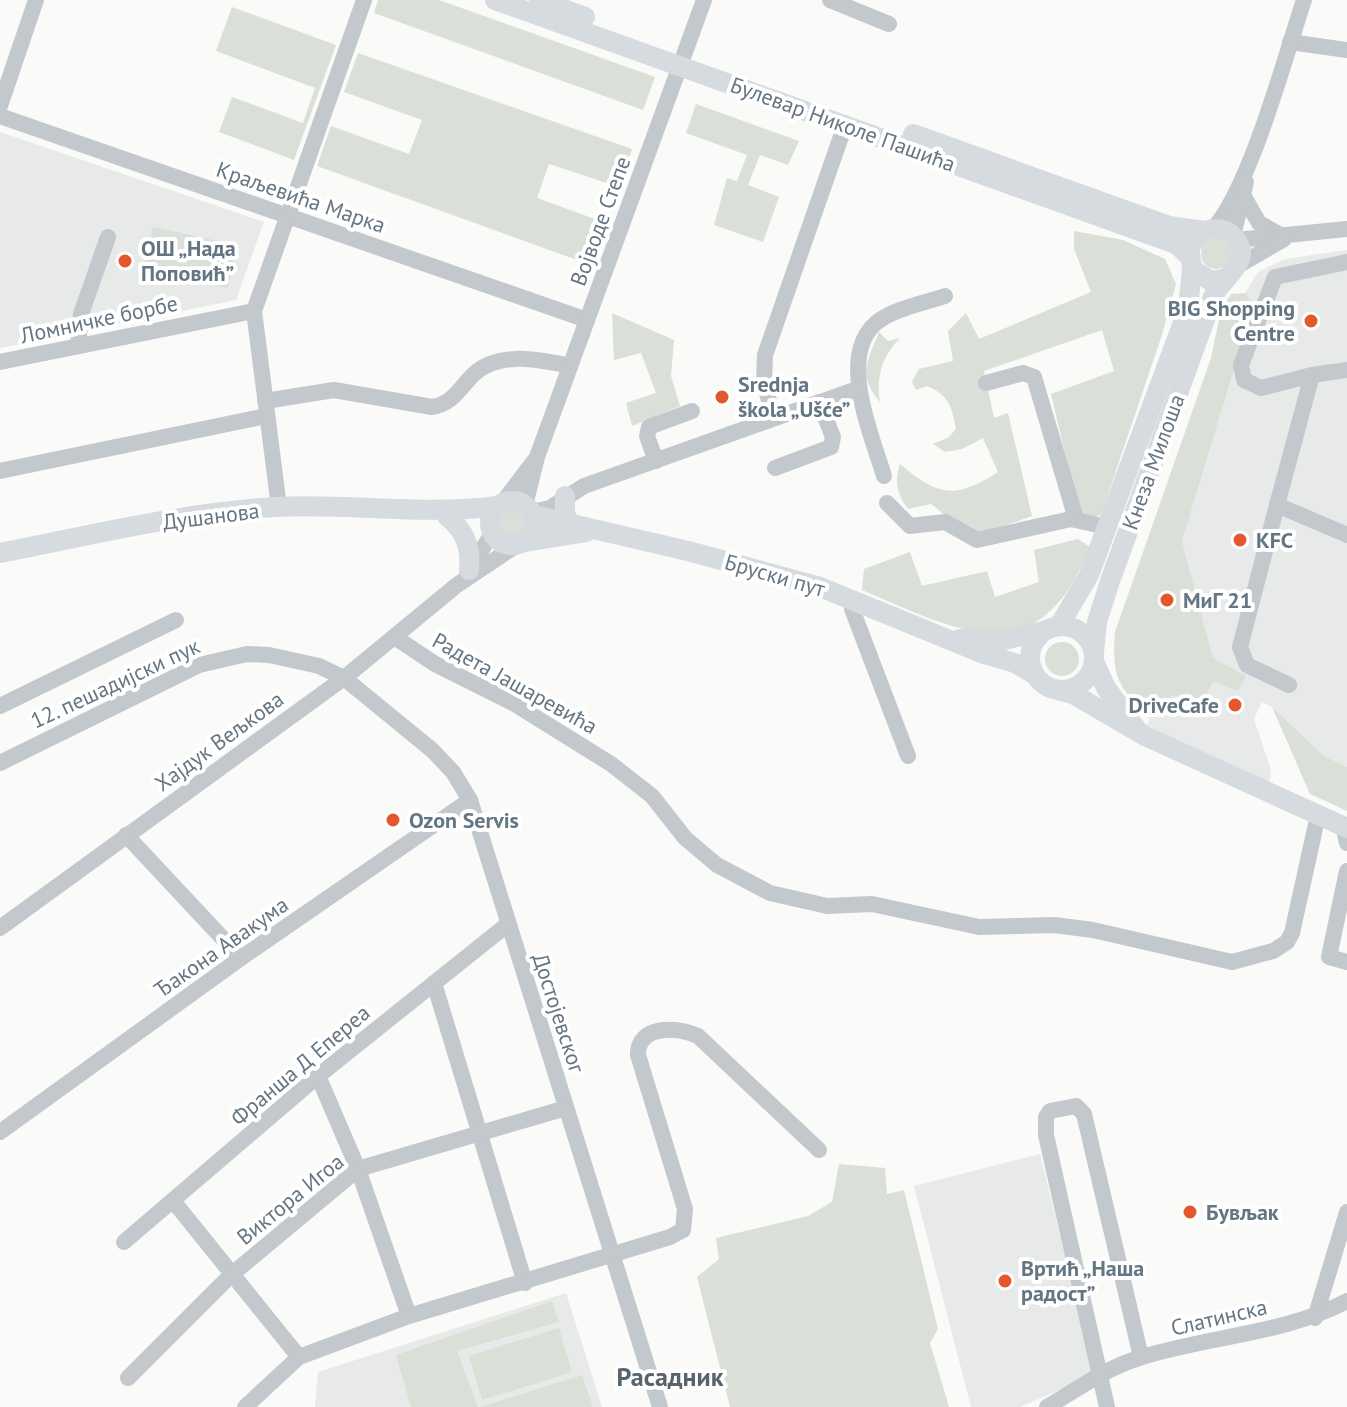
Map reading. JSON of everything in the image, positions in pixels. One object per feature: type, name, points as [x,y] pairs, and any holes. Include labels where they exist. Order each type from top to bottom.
[{"type":"main road","name":"Булевар Николе Пашића","points":[[495,0],[682,59],[1159,222],[1184,230],[1209,230]]},
{"type":"main road","name":"Булевар Николе Пашића","points":[[539,0],[845,125],[1176,244],[1190,262]]},
{"type":"main road","points":[[1209,230],[1234,238],[1233,272],[1204,279],[1190,262],[1193,240],[1209,230]]},
{"type":"main road","points":[[1154,236],[1183,263],[1190,300]]},
{"type":"main road","name":"Кнеза Милоша","points":[[1051,628],[1079,597],[1107,527],[1190,300],[1190,262]]},
{"type":"main road","name":"Кнеза Милоша","points":[[1094,656],[1097,622],[1110,581],[1213,297],[1233,272]]},
{"type":"main road","points":[[565,496],[569,523]]},
{"type":"main road","points":[[500,504],[529,510],[533,530],[520,544],[500,542],[491,531],[490,516],[500,504]]},
{"type":"main road","name":"Душанова","points":[[424,512],[500,504]]},
{"type":"main road","name":"Душанова","points":[[0,553],[197,515],[279,507],[424,512],[447,516],[491,531]]},
{"type":"main road","name":"Бруски пут","points":[[529,510],[594,530],[780,575],[854,599],[1034,674]]},
{"type":"main road","points":[[447,516],[464,533],[468,544],[464,576]]},
{"type":"main road","name":"Бруски пут","points":[[520,544],[594,530]]},
{"type":"main road","points":[[1143,735],[1106,688],[1094,656],[1079,630],[1051,628],[1032,646],[1034,674],[1048,687],[1073,694],[1143,735],[1318,815],[1346,832]]},
{"type":"main road","name":"Бруски пут","points":[[951,638],[1004,640],[1051,628]]},
{"type":"main road","points":[[1057,690],[1067,690],[1086,680],[1094,656]]},
{"type":"street","points":[[0,106],[36,0]]},
{"type":"street","points":[[279,507],[254,311],[364,0]]},
{"type":"street","name":"Војводе Степе","points":[[529,510],[537,457],[704,0]]},
{"type":"street","points":[[830,0],[889,24]]},
{"type":"street","points":[[1209,230],[1227,210],[1254,145],[1304,0]]},
{"type":"street","points":[[1290,42],[1347,50]]},
{"type":"street","name":"Краљевића Марка","points":[[0,116],[587,320]]},
{"type":"street","points":[[774,418],[764,383],[765,355],[845,125]]},
{"type":"street","points":[[1254,145],[1234,238],[1286,238],[1347,229]]},
{"type":"street","points":[[1243,195],[1259,223],[1286,238]]},
{"type":"street","points":[[78,346],[81,314],[108,237]]},
{"type":"street","points":[[1233,272],[1286,238]]},
{"type":"street","points":[[1347,262],[1275,277],[1241,365],[1244,380],[1261,388],[1347,370]]},
{"type":"street","points":[[884,476],[857,389],[862,347],[874,325],[945,296]]},
{"type":"street","name":"Ломничке борбе","points":[[0,362],[254,311]]},
{"type":"street","points":[[0,471],[334,390],[432,407],[446,404],[478,370],[495,361],[570,366]]},
{"type":"street","points":[[986,383],[1023,373],[1034,377],[1076,519]]},
{"type":"street","points":[[1289,685],[1247,665],[1240,647],[1312,375]]},
{"type":"street","points":[[529,510],[857,389]]},
{"type":"street","points":[[775,468],[829,449],[833,444],[819,402]]},
{"type":"street","points":[[656,461],[647,436],[649,427],[692,411]]},
{"type":"street","name":"Војводе Степе","points":[[500,504],[537,457]]},
{"type":"street","points":[[887,503],[910,526],[945,522],[977,540],[1076,519],[1107,527]]},
{"type":"street","points":[[1277,505],[1347,535]]},
{"type":"street","points":[[464,576],[491,531]]},
{"type":"street","points":[[464,576],[520,544]]},
{"type":"street","name":"Хајдук Вељкова","points":[[0,928],[344,678],[396,638],[464,576]]},
{"type":"street","points":[[854,599],[852,609],[908,756]]},
{"type":"street","points":[[0,706],[176,620]]},
{"type":"street","name":"Радета Јашаревића","points":[[396,638],[435,664],[513,703],[611,764],[652,796],[685,838],[717,865],[770,893],[803,904],[872,904],[979,927],[1054,925],[1080,928],[1241,962],[1273,951],[1287,942],[1292,933],[1318,815]]},
{"type":"street","name":"12. пешадијски пук","points":[[0,763],[167,679],[223,657],[269,655],[319,666],[344,678]]},
{"type":"street","name":"Достојевског","points":[[344,678],[432,750],[453,772],[470,800],[660,1407]]},
{"type":"street","name":"Ђакона Авакума","points":[[0,1132],[241,958],[470,800]]},
{"type":"street","points":[[126,835],[241,958]]},
{"type":"street","points":[[1347,871],[1329,957],[1347,962]]},
{"type":"street","name":"Франша Д Епереа","points":[[124,1242],[318,1076],[508,924]]},
{"type":"street","points":[[434,983],[525,1283]]},
{"type":"street","points":[[245,1407],[299,1357],[409,1316],[678,1234],[686,1221],[638,1055],[640,1042],[645,1035],[674,1029],[698,1036],[819,1150]]},
{"type":"street","points":[[318,1076],[358,1169],[409,1316]]},
{"type":"street","points":[[1107,1407],[1046,1135],[1046,1117],[1050,1111],[1076,1106],[1084,1114],[1141,1357]]},
{"type":"street","name":"Виктора Игоа","points":[[128,1378],[231,1275],[358,1169],[566,1108]]},
{"type":"street","points":[[174,1202],[299,1357]]},
{"type":"street","points":[[1315,1318],[1347,1212]]},
{"type":"street","name":"Слатинска","points":[[1047,1407],[1099,1373],[1141,1357],[1315,1318],[1347,1301]]},
{"type":"shaded area","points":[[378,0],[439,0],[655,77],[643,110],[374,13]]},
{"type":"shaded area","points":[[232,7],[336,45],[294,160],[219,132],[232,97],[303,123],[315,88],[216,51]]},
{"type":"shaded area","points":[[358,53],[632,149],[619,187],[549,164],[537,198],[603,222],[588,264],[317,166],[331,126],[409,154],[422,120],[344,92]]},
{"type":"shaded area","points":[[696,104],[799,141],[788,165],[760,155],[748,185],[779,197],[763,242],[714,225],[727,178],[737,181],[747,155],[686,133]]},
{"type":"shaded area","name":"ОШ „Нада Поповић”","points":[[0,132],[264,222],[236,300],[0,348]]},
{"type":"shaded area","points":[[153,227],[237,245],[228,288],[144,270]]},
{"type":"shaded area","points":[[1074,231],[1123,240],[1165,259],[1176,284],[1162,335],[1101,515],[1092,518],[1079,513],[1051,394],[1114,371],[1102,330],[984,371],[994,418],[1008,413],[1032,516],[984,533],[960,527],[931,504],[908,509],[898,488],[900,464],[925,483],[947,490],[970,487],[998,472],[983,438],[962,449],[945,452],[933,444],[949,437],[956,429],[945,398],[927,386],[916,390],[912,382],[919,369],[953,361],[948,331],[966,313],[979,339],[1091,292],[1074,249]]},
{"type":"shaded area","points":[[1216,239],[1222,240],[1230,248],[1230,260],[1222,268],[1216,269],[1210,268],[1202,260],[1201,254],[1202,248],[1210,240]]},
{"type":"shaded area","points":[[1347,250],[1347,767],[1324,756],[1272,707],[1262,702],[1254,719],[1271,770],[1269,785],[1146,727],[1154,707],[1167,697],[1213,680],[1245,676],[1213,658],[1182,541],[1254,304],[1245,293],[1258,272],[1285,259]]},
{"type":"shaded area","points":[[1245,293],[1254,304],[1182,541],[1213,658],[1246,676],[1238,691],[1213,681],[1202,703],[1174,695],[1158,703],[1151,714],[1130,697],[1119,679],[1114,659],[1115,632],[1211,358],[1221,310],[1231,294]]},
{"type":"shaded area","points":[[612,313],[674,340],[671,376],[680,406],[632,426],[626,403],[656,393],[641,353],[614,360]]},
{"type":"shaded area","points":[[879,332],[888,341],[900,338],[882,367],[880,402],[866,376],[868,360]]},
{"type":"shaded area","points":[[512,509],[522,513],[526,523],[522,533],[512,537],[502,533],[498,523],[502,513]]},
{"type":"shaded area","points":[[1078,539],[1090,547],[1069,588],[1046,614],[1021,629],[994,633],[964,629],[862,590],[864,569],[910,552],[922,586],[987,571],[995,597],[1039,582],[1034,550]]},
{"type":"shaded area","points":[[1062,642],[1074,647],[1079,659],[1074,671],[1062,676],[1050,671],[1045,659],[1050,647]]},
{"type":"shaded area","points":[[1272,707],[1324,756],[1347,767],[1347,811],[1310,794]]},
{"type":"shaded area","name":"Вртић „Наша радост”","points":[[1040,1154],[1094,1375],[1020,1407],[971,1407],[914,1186]]},
{"type":"shaded area","points":[[839,1164],[885,1168],[887,1194],[904,1190],[938,1329],[930,1343],[949,1407],[730,1407],[697,1277],[719,1259],[716,1238],[808,1216],[832,1202]]},
{"type":"shaded area","points":[[566,1293],[602,1407],[315,1407],[318,1372]]},
{"type":"shaded area","points":[[552,1301],[559,1322],[457,1351],[478,1407],[411,1407],[396,1355]]},
{"type":"shaded area","points":[[559,1328],[572,1372],[482,1400],[469,1356]]},
{"type":"shaded area","points":[[582,1375],[593,1407],[481,1407]]},
{"type":"place","name":"ОШ „Нада Поповић”","points":[[125,261]]},
{"type":"place","name":"BIG Shopping Centre","points":[[1311,321]]},
{"type":"place","name":"Srednja škola „Ušće”","points":[[722,397]]},
{"type":"place","name":"KFC","points":[[1240,540]]},
{"type":"place","name":"МиГ 21","points":[[1167,600]]},
{"type":"place","name":"DriveCafe","points":[[1235,705]]},
{"type":"place","name":"Ozon Servis","points":[[393,820]]},
{"type":"place","name":"Бувљак","points":[[1190,1212]]},
{"type":"place","name":"Вртић „Наша радост”","points":[[1005,1281]]},
{"type":"district","name":"Расадник","points":[[670,1376]]}]
